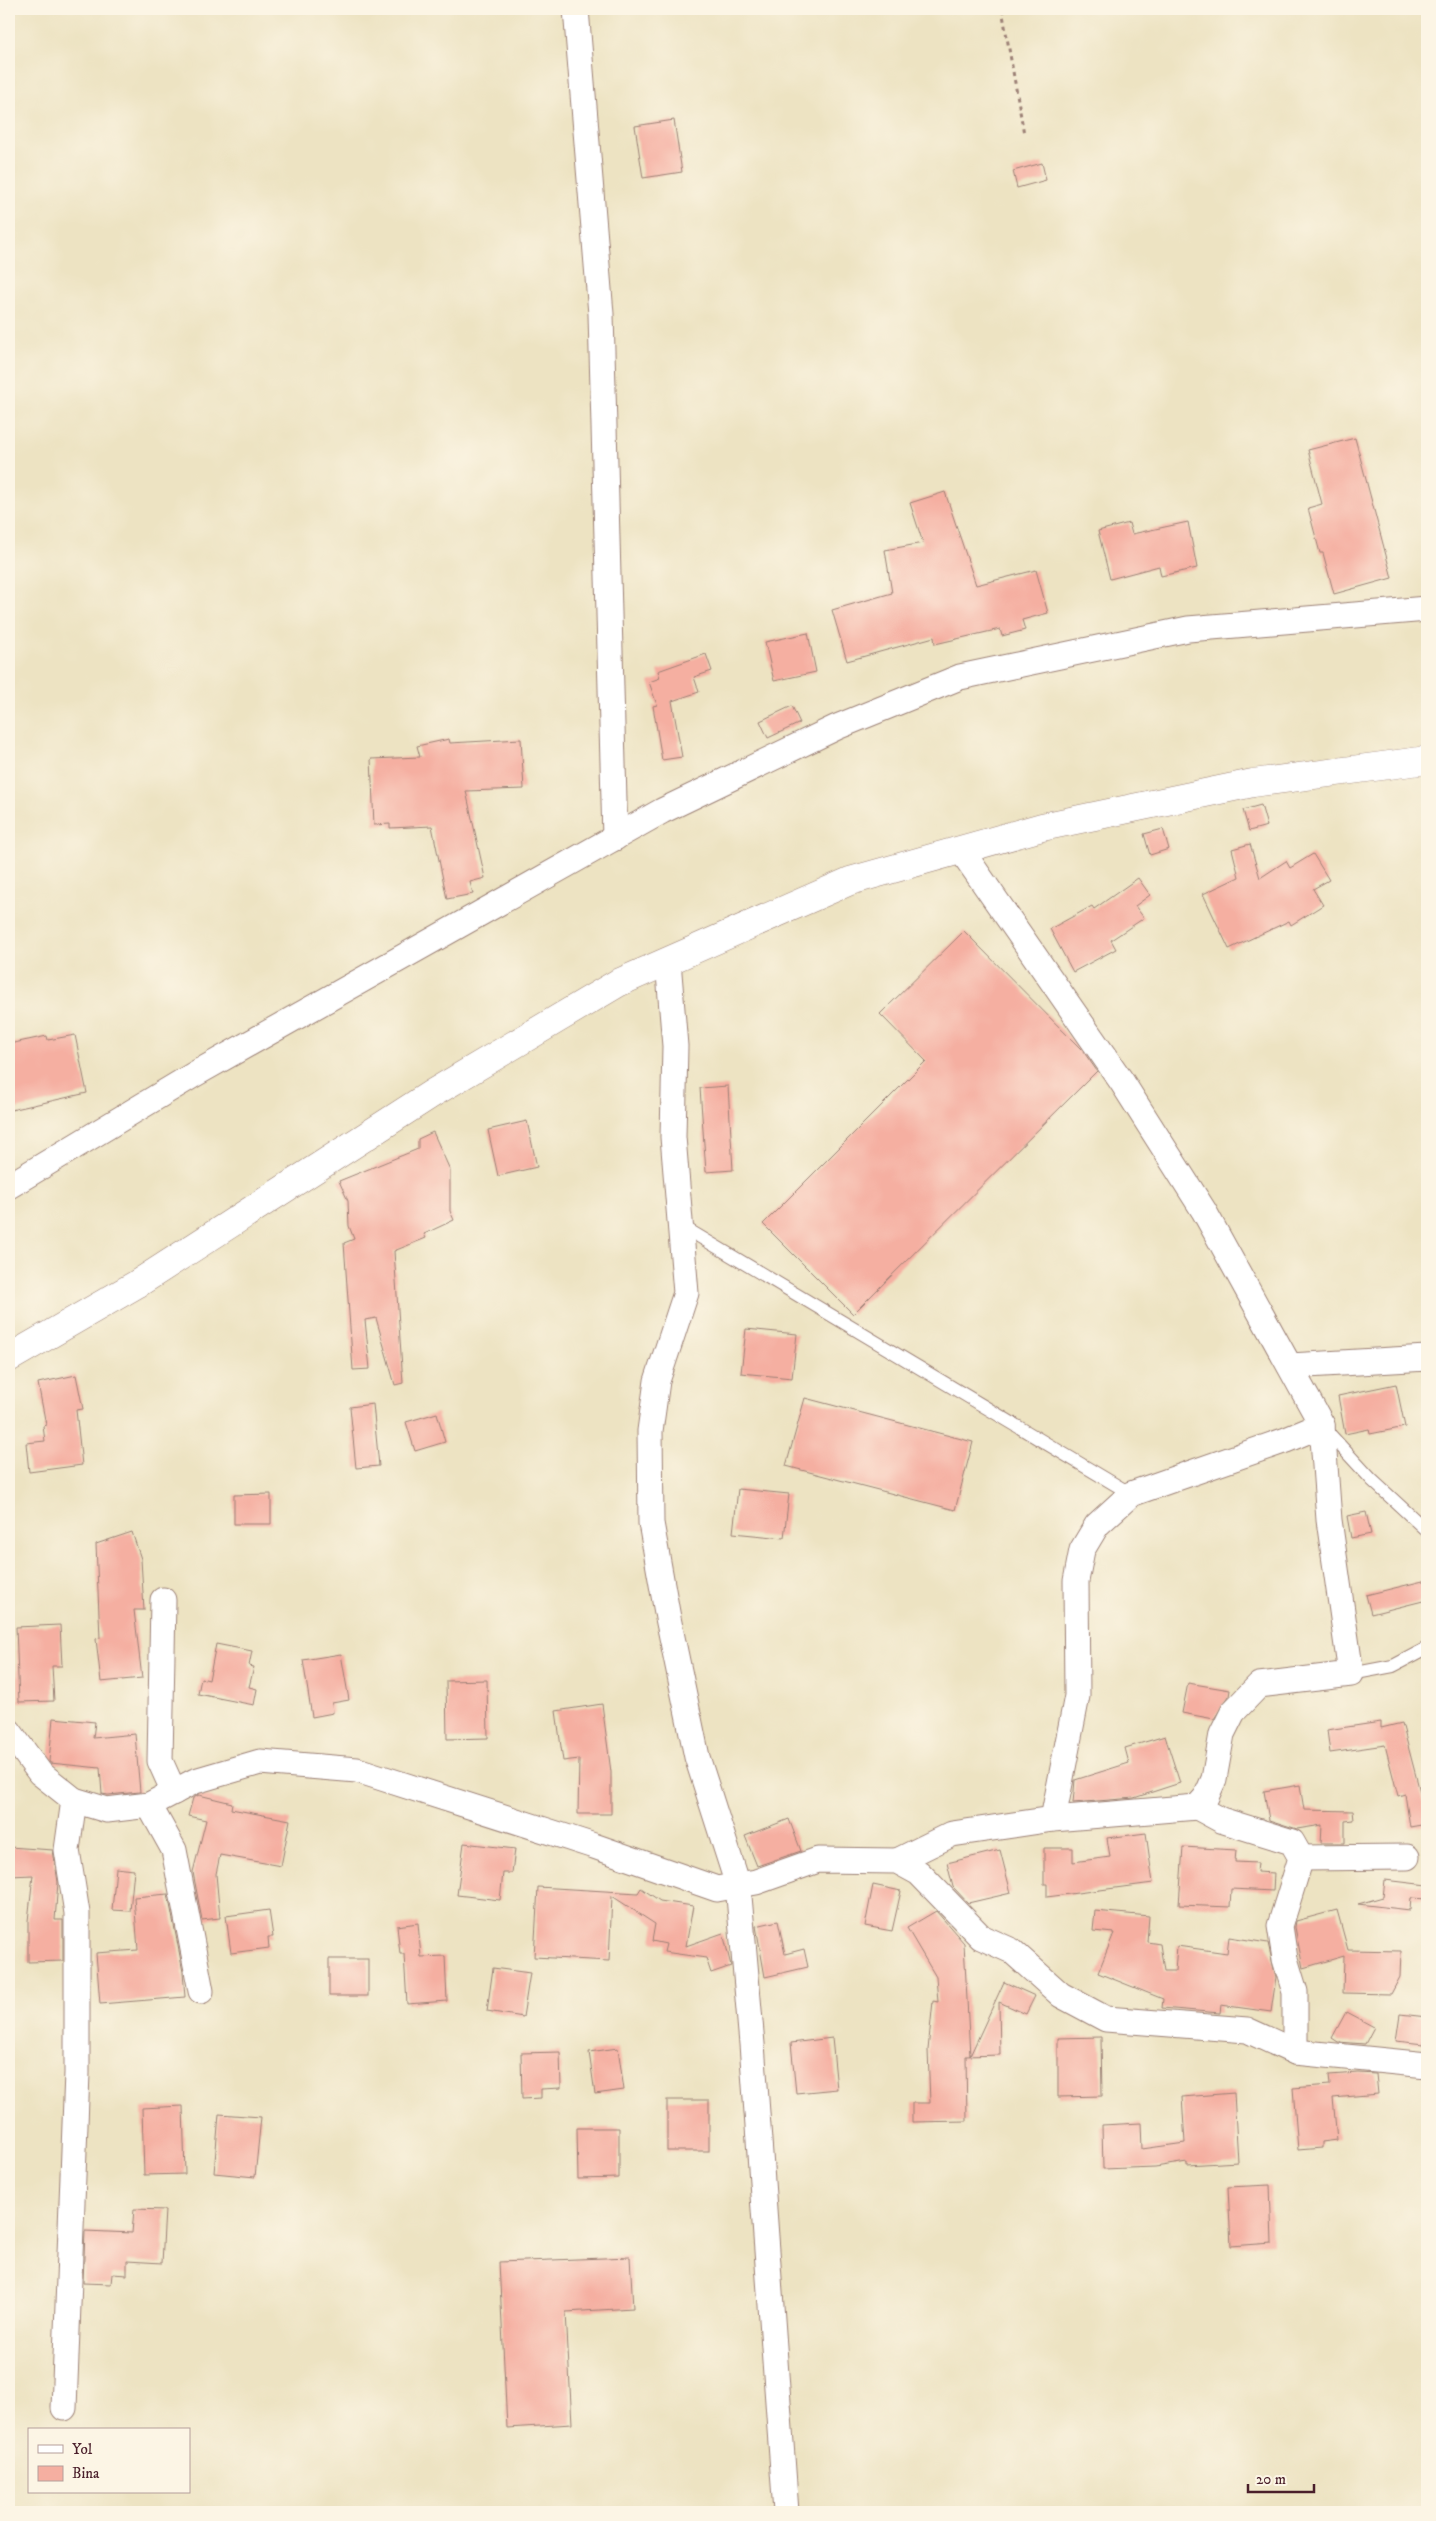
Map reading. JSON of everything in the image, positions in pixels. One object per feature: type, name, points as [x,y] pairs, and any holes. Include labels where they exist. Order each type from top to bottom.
[{"type":"street","points":[[576,9],[601,314],[615,838]]},
{"type":"street","points":[[9,1186],[195,1074],[662,811],[837,727],[960,678],[1188,629],[1427,610]]},
{"type":"street","points":[[9,1358],[137,1284],[434,1093],[618,982],[850,881],[1042,827],[1253,783],[1427,760]]},
{"type":"street","points":[[961,850],[1122,1082],[1204,1211],[1322,1425],[1329,1520],[1351,1674],[1259,1685],[1233,1712],[1222,1734],[1214,1779],[1206,1797],[1197,1807]]},
{"type":"street","points":[[668,961],[675,1046],[673,1137],[686,1293],[657,1381],[650,1431],[650,1523],[697,1757],[738,1885],[752,2044],[786,2512]]},
{"type":"street","points":[[1290,1366],[1427,1358]]},
{"type":"street","points":[[1053,1819],[1077,1696],[1076,1581],[1082,1550],[1097,1525],[1130,1494],[1286,1440],[1322,1425]]},
{"type":"street","points":[[163,1600],[160,1672],[160,1761],[174,1792]]},
{"type":"street","points":[[9,1732],[40,1773],[74,1800],[107,1810],[149,1804],[195,1781],[260,1762],[357,1770],[594,1846],[717,1889],[756,1882],[818,1860],[897,1861],[952,1834],[1053,1819],[1197,1807],[1221,1820],[1292,1842],[1301,1858],[1280,1926],[1285,1959],[1295,1992],[1295,2052]]},
{"type":"street","points":[[64,2408],[77,2073],[77,1913],[67,1850],[74,1800]]},
{"type":"street","points":[[149,1804],[174,1850],[201,1991]]},
{"type":"street","points":[[1301,1858],[1407,1857]]},
{"type":"street","points":[[897,1861],[918,1873],[958,1911],[981,1937],[1012,1951],[1060,1994],[1106,2019],[1247,2030],[1295,2052],[1427,2064]]},
{"type":"lane","points":[[680,1226],[1130,1494]]},
{"type":"lane","points":[[1322,1425],[1372,1480],[1427,1531]]},
{"type":"lane","points":[[1351,1674],[1393,1666],[1427,1648]]},
{"type":"path","points":[[1002,9],[1024,134]]},
{"type":"building","points":[[674,120],[682,172],[643,178],[635,126]]},
{"type":"building","points":[[1042,163],[1046,180],[1017,188],[1013,171]]},
{"type":"building","points":[[1355,438],[1392,578],[1334,594],[1323,553],[1320,553],[1308,508],[1322,504],[1308,450]]},
{"type":"building","points":[[945,492],[976,585],[1036,570],[1048,613],[1022,620],[1025,630],[1002,636],[1000,629],[935,644],[934,637],[847,661],[832,610],[892,593],[885,550],[923,543],[910,503]]},
{"type":"building","points":[[1188,522],[1197,568],[1161,576],[1159,566],[1110,579],[1098,531],[1129,523],[1132,534]]},
{"type":"building","points":[[808,633],[816,672],[774,681],[765,642]]},
{"type":"building","points":[[706,654],[712,671],[694,677],[699,692],[672,701],[682,757],[662,760],[653,706],[657,705],[649,682],[660,678],[658,671]]},
{"type":"building","points":[[792,706],[800,723],[768,738],[760,721]]},
{"type":"building","points":[[449,739],[450,743],[521,739],[524,789],[466,791],[485,878],[470,882],[473,894],[447,899],[432,826],[390,828],[390,824],[374,825],[371,759],[420,757],[417,746]]},
{"type":"building","points":[[1261,805],[1267,826],[1249,831],[1243,810]]},
{"type":"building","points":[[1163,829],[1169,849],[1150,855],[1144,834]]},
{"type":"building","points":[[1250,844],[1260,878],[1286,861],[1290,868],[1313,854],[1329,880],[1313,889],[1323,905],[1291,925],[1289,921],[1229,949],[1203,894],[1239,877],[1232,849]]},
{"type":"building","points":[[1138,878],[1150,895],[1135,906],[1144,918],[1111,940],[1116,949],[1073,972],[1050,929],[1092,906],[1094,909]]},
{"type":"building","points":[[964,931],[1083,1051],[1097,1071],[853,1314],[763,1224],[926,1061],[880,1014]]},
{"type":"building","points":[[75,1035],[87,1093],[11,1110],[9,1100],[9,1044],[47,1036],[48,1040]]},
{"type":"building","points":[[728,1086],[733,1170],[706,1172],[700,1088]]},
{"type":"building","points":[[527,1121],[537,1167],[498,1176],[488,1130]]},
{"type":"building","points":[[433,1132],[450,1170],[450,1211],[454,1220],[424,1234],[426,1238],[394,1251],[403,1383],[395,1385],[376,1318],[365,1320],[370,1369],[353,1370],[344,1243],[354,1239],[349,1226],[348,1201],[339,1181],[418,1149],[418,1139]]},
{"type":"building","points":[[746,1329],[797,1334],[792,1378],[741,1373]]},
{"type":"building","points":[[76,1375],[83,1409],[76,1410],[82,1465],[29,1472],[26,1443],[45,1441],[43,1426],[46,1425],[38,1383]]},
{"type":"building","points":[[1396,1384],[1405,1427],[1370,1434],[1369,1429],[1345,1434],[1338,1396]]},
{"type":"building","points":[[805,1398],[973,1442],[955,1510],[786,1466]]},
{"type":"building","points":[[373,1404],[379,1466],[356,1468],[350,1407]]},
{"type":"building","points":[[437,1413],[445,1442],[415,1451],[406,1422]]},
{"type":"building","points":[[738,1489],[789,1494],[784,1538],[733,1533]]},
{"type":"building","points":[[271,1494],[271,1524],[234,1524],[234,1495]]},
{"type":"building","points":[[1366,1512],[1371,1534],[1351,1538],[1347,1516]]},
{"type":"building","points":[[132,1532],[141,1559],[144,1610],[134,1610],[142,1678],[101,1682],[96,1639],[100,1638],[96,1544]]},
{"type":"building","points":[[1427,1580],[1427,1600],[1371,1614],[1366,1595]]},
{"type":"building","points":[[60,1625],[62,1666],[52,1666],[54,1701],[19,1702],[16,1627]]},
{"type":"building","points":[[216,1644],[252,1651],[249,1666],[254,1667],[249,1687],[257,1689],[254,1705],[198,1694],[201,1678],[209,1680]]},
{"type":"building","points":[[341,1654],[349,1700],[332,1703],[333,1713],[312,1717],[303,1660]]},
{"type":"building","points":[[487,1680],[488,1738],[447,1739],[446,1681]]},
{"type":"building","points":[[1188,1683],[1230,1690],[1229,1696],[1214,1719],[1182,1713]]},
{"type":"building","points":[[602,1704],[611,1772],[611,1814],[578,1814],[579,1759],[563,1761],[556,1711]]},
{"type":"building","points":[[53,1718],[95,1722],[93,1738],[135,1734],[140,1792],[102,1794],[100,1768],[50,1763]]},
{"type":"building","points":[[1381,1722],[1381,1728],[1402,1723],[1424,1807],[1427,1807],[1427,1824],[1410,1827],[1405,1794],[1398,1796],[1385,1745],[1330,1753],[1327,1730]]},
{"type":"building","points":[[1165,1736],[1180,1783],[1134,1798],[1073,1803],[1075,1780],[1129,1763],[1125,1748]]},
{"type":"building","points":[[1300,1785],[1304,1810],[1353,1811],[1354,1820],[1345,1821],[1345,1843],[1321,1843],[1322,1825],[1297,1829],[1269,1820],[1264,1791]]},
{"type":"building","points":[[199,1795],[232,1803],[231,1809],[290,1820],[281,1866],[220,1855],[216,1874],[220,1918],[202,1920],[193,1872],[206,1820],[188,1816],[193,1798]]},
{"type":"building","points":[[789,1819],[801,1851],[757,1866],[745,1836]]},
{"type":"building","points":[[1146,1833],[1153,1883],[1047,1897],[1047,1884],[1044,1884],[1044,1848],[1073,1848],[1073,1862],[1110,1857],[1107,1838]]},
{"type":"building","points":[[464,1843],[515,1849],[512,1873],[503,1873],[500,1900],[457,1895]]},
{"type":"building","points":[[9,1847],[53,1850],[58,1882],[55,1920],[63,1920],[63,1961],[28,1962],[28,1921],[33,1875],[10,1876]]},
{"type":"building","points":[[1183,1847],[1236,1850],[1235,1862],[1258,1863],[1257,1872],[1274,1873],[1273,1891],[1231,1889],[1230,1907],[1179,1905]]},
{"type":"building","points":[[1000,1850],[1011,1893],[968,1903],[953,1887],[947,1863]]},
{"type":"building","points":[[116,1868],[134,1870],[130,1911],[112,1910]]},
{"type":"building","points":[[1385,1880],[1427,1885],[1427,1899],[1411,1898],[1410,1910],[1358,1904],[1383,1897]]},
{"type":"building","points":[[873,1885],[901,1891],[892,1931],[865,1926]]},
{"type":"building","points":[[538,1887],[638,1893],[641,1888],[660,1901],[693,1906],[686,1946],[723,1933],[731,1966],[711,1973],[706,1958],[664,1952],[666,1944],[652,1941],[655,1924],[612,1896],[609,1961],[534,1957]]},
{"type":"building","points":[[168,1894],[183,1972],[185,1997],[100,2004],[96,1953],[138,1950],[134,1897]]},
{"type":"building","points":[[269,1910],[273,1937],[268,1937],[269,1948],[231,1953],[226,1916]]},
{"type":"building","points":[[1337,1910],[1348,1950],[1401,1951],[1400,1977],[1391,1994],[1343,1993],[1344,1956],[1303,1968],[1295,1927],[1296,1921]]},
{"type":"building","points":[[936,1911],[964,1943],[970,2056],[966,2056],[967,2121],[912,2122],[912,2103],[930,2103],[928,2050],[933,2001],[938,2002],[936,1977],[907,1928]]},
{"type":"building","points":[[1095,1911],[1149,1916],[1147,1942],[1160,1944],[1164,1971],[1175,1971],[1177,1946],[1227,1953],[1229,1937],[1268,1943],[1276,1978],[1271,2012],[1221,2005],[1220,2013],[1162,2008],[1163,1999],[1098,1973],[1114,1933],[1093,1931]]},
{"type":"building","points":[[778,1921],[785,1954],[804,1949],[808,1967],[765,1977],[756,1926]]},
{"type":"building","points":[[418,1923],[421,1957],[445,1956],[447,2001],[407,2004],[404,1954],[400,1954],[397,1926]]},
{"type":"building","points":[[329,1959],[368,1959],[368,1996],[329,1996]]},
{"type":"building","points":[[493,1968],[530,1973],[523,2017],[487,2011]]},
{"type":"building","points":[[1004,1982],[1035,1996],[1026,2014],[999,2002],[1000,2055],[970,2056]]},
{"type":"building","points":[[1346,2012],[1374,2027],[1365,2044],[1338,2042],[1332,2038]]},
{"type":"building","points":[[1400,2014],[1427,2017],[1424,2044],[1396,2041]]},
{"type":"building","points":[[1101,2037],[1102,2096],[1058,2097],[1058,2038]]},
{"type":"building","points":[[832,2038],[837,2089],[796,2093],[791,2043]]},
{"type":"building","points":[[618,2048],[624,2090],[595,2094],[589,2052]]},
{"type":"building","points":[[560,2052],[561,2088],[541,2089],[541,2098],[522,2099],[521,2053]]},
{"type":"building","points":[[1376,2074],[1378,2094],[1333,2098],[1337,2140],[1322,2142],[1322,2148],[1298,2150],[1293,2088],[1330,2085],[1329,2075]]},
{"type":"building","points":[[1234,2093],[1238,2162],[1187,2165],[1187,2162],[1155,2167],[1103,2169],[1102,2125],[1141,2123],[1142,2149],[1185,2143],[1182,2097]]},
{"type":"building","points":[[667,2100],[709,2100],[709,2151],[667,2151]]},
{"type":"building","points":[[183,2106],[185,2174],[144,2175],[142,2108]]},
{"type":"building","points":[[219,2114],[261,2117],[255,2177],[214,2173]]},
{"type":"building","points":[[577,2128],[619,2128],[619,2178],[578,2179]]},
{"type":"building","points":[[1270,2185],[1272,2243],[1231,2246],[1228,2187]]},
{"type":"building","points":[[134,2209],[165,2210],[162,2263],[127,2261],[127,2275],[112,2274],[111,2284],[83,2283],[85,2231],[132,2233]]},
{"type":"building","points":[[630,2257],[633,2308],[566,2312],[572,2424],[507,2428],[499,2262]]}]
